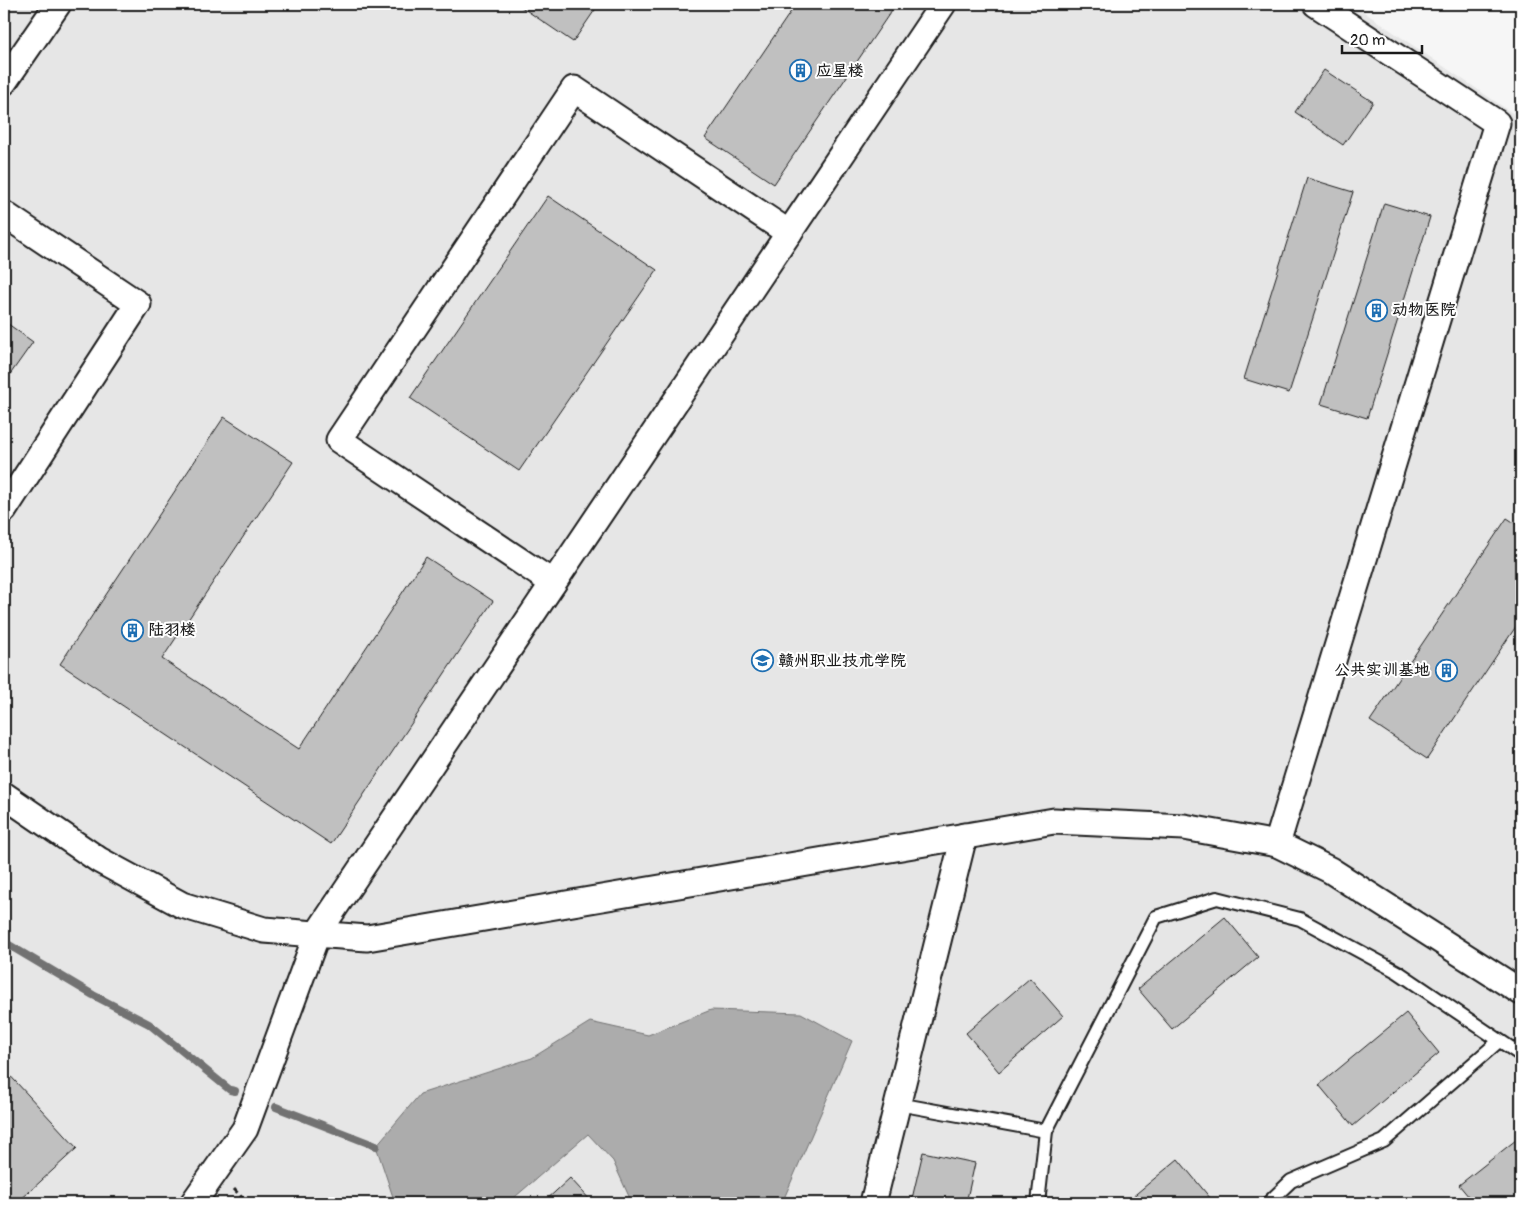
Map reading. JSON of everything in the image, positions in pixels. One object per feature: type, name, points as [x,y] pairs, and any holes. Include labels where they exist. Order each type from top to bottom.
[{"type":"street","points":[[4,82],[58,4]]},
{"type":"street","points":[[193,1203],[245,1129],[317,934],[943,4]]},
{"type":"street","points":[[1277,844],[1497,123],[1316,4]]},
{"type":"street","points":[[553,583],[339,440],[574,89],[789,232]]},
{"type":"street","points":[[4,214],[138,304],[4,510]]},
{"type":"street","points":[[4,795],[99,860],[182,905],[264,930],[367,938],[1054,821],[1184,827],[1277,844],[1330,870],[1521,992]]},
{"type":"street","points":[[873,1203],[964,836]]},
{"type":"lane","points":[[1038,1203],[1046,1131],[1156,917],[1217,898],[1300,919],[1398,972],[1521,1055]]},
{"type":"lane","points":[[1268,1203],[1292,1181],[1384,1141],[1499,1041]]},
{"type":"lane","points":[[898,1104],[1046,1131]]},
{"type":"shaded area","name":"赣州职业技术学院","points":[[4,4],[1352,4],[1521,119],[1521,1203],[4,1203]]},
{"type":"shaded area","points":[[711,1010],[801,1013],[852,1041],[782,1203],[632,1203],[613,1161],[588,1134],[508,1203],[395,1203],[376,1146],[420,1094],[532,1058],[590,1022],[648,1035]]},
{"type":"building","points":[[517,4],[599,4],[573,42]]},
{"type":"building","name":"应星楼","points":[[796,4],[896,4],[774,184],[705,138]]},
{"type":"building","points":[[1324,70],[1373,102],[1343,145],[1295,112]]},
{"type":"building","points":[[1307,178],[1353,192],[1289,393],[1244,379]]},
{"type":"building","points":[[548,196],[657,270],[519,471],[410,398]]},
{"type":"building","name":"动物医院","points":[[1384,203],[1430,217],[1367,418],[1321,404]]},
{"type":"building","points":[[4,321],[33,342],[4,383]]},
{"type":"building","name":"陆羽楼","points":[[224,417],[293,462],[162,659],[299,749],[426,557],[493,601],[331,844],[60,664]]},
{"type":"building","name":"公共实训基地","points":[[1507,518],[1521,527],[1521,619],[1427,759],[1370,721]]},
{"type":"building","points":[[1225,917],[1258,957],[1172,1029],[1138,989]]},
{"type":"building","points":[[1030,978],[1063,1016],[999,1072],[966,1033]]},
{"type":"building","points":[[1406,1013],[1439,1053],[1353,1126],[1319,1085]]},
{"type":"building","points":[[4,1069],[77,1148],[17,1203],[4,1203]]},
{"type":"building","points":[[1521,1136],[1521,1203],[1474,1203],[1459,1185]]},
{"type":"building","points":[[923,1152],[975,1163],[966,1203],[911,1203]]},
{"type":"building","points":[[1178,1159],[1211,1199],[1207,1203],[1125,1203]]},
{"type":"building","points":[[570,1178],[593,1203],[543,1203]]},
{"type":"waterway","points":[[4,942],[93,995],[149,1024],[230,1090],[235,1091]]},
{"type":"waterway","points":[[276,1107],[376,1146]]},
{"type":"place","name":"应星楼","points":[[800,71]]},
{"type":"place","name":"动物医院","points":[[1376,310]]},
{"type":"place","name":"陆羽楼","points":[[132,630]]},
{"type":"place","name":"赣州职业技术学院","points":[[762,661]]},
{"type":"place","name":"公共实训基地","points":[[1446,670]]}]
